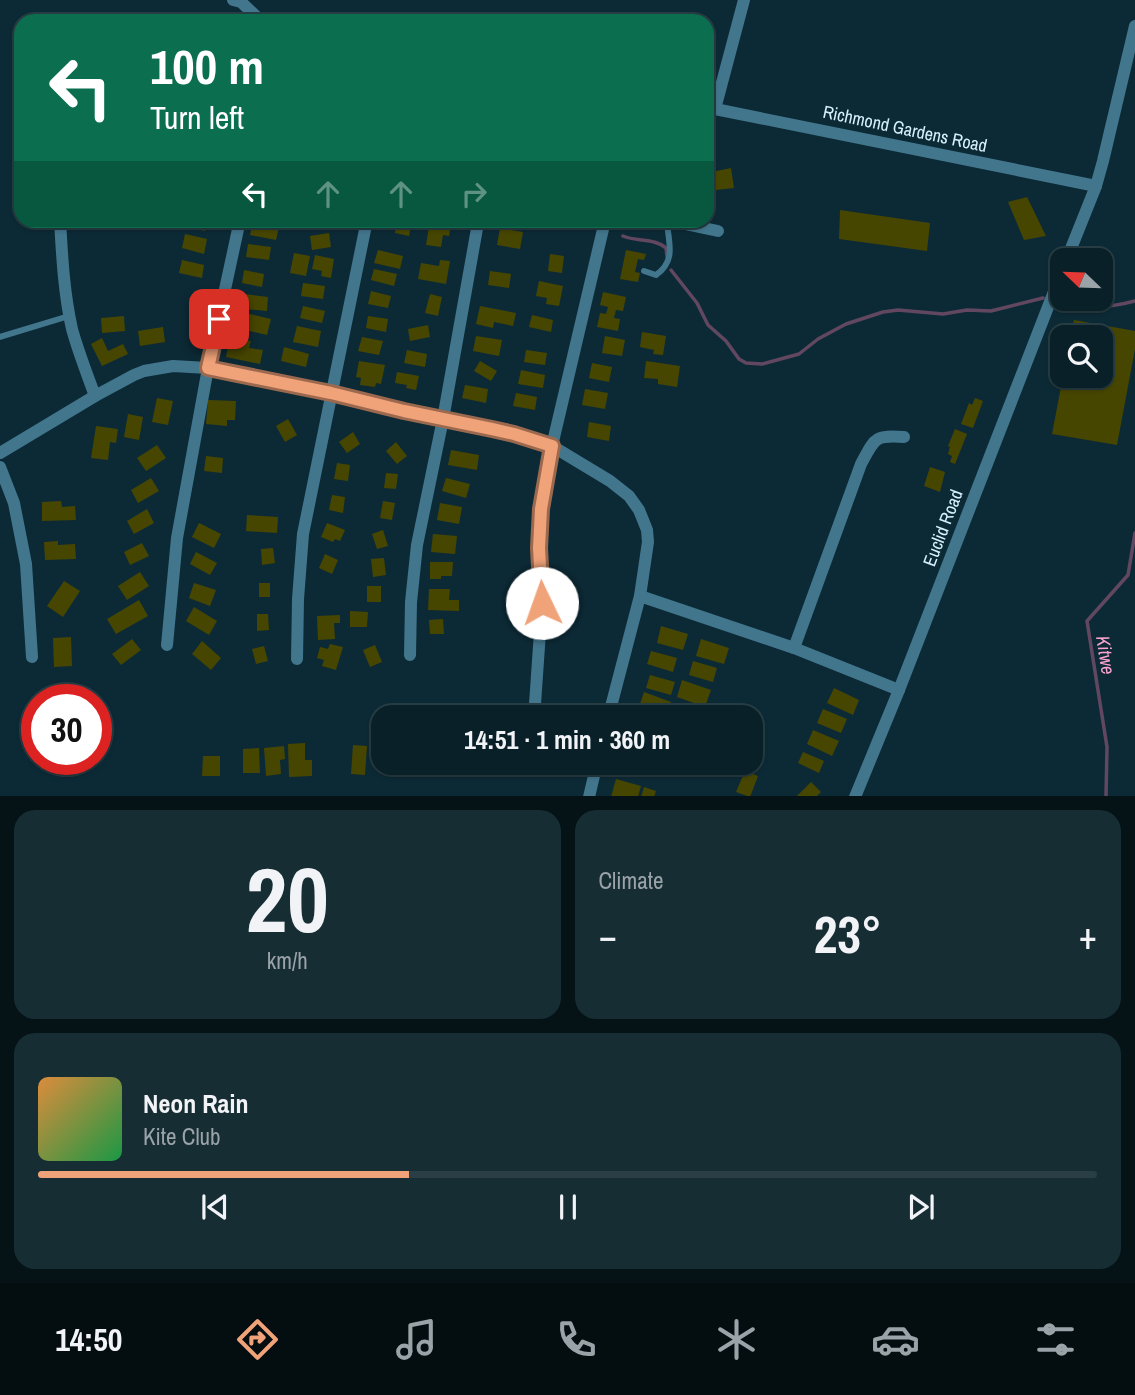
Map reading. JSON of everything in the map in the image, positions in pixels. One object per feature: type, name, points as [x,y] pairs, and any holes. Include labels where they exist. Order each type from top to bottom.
[{"type":"street","points":[[714,100],[744,0]]},
{"type":"street","points":[[239,1],[253,14]]},
{"type":"street","points":[[1071,248],[1096,186],[1135,26]]},
{"type":"street","name":"Richmond Gardens Road","points":[[714,111],[1096,186]]},
{"type":"street","points":[[60,228],[73,331],[95,396]]},
{"type":"street","points":[[167,645],[177,538],[208,368],[238,228]]},
{"type":"street","points":[[297,659],[303,534],[365,228]]},
{"type":"street","points":[[410,655],[411,602],[417,545],[477,228]]},
{"type":"street","points":[[535,704],[542,603],[539,548],[541,509],[552,446],[603,228]]},
{"type":"street","points":[[704,228],[719,231]]},
{"type":"street","name":"Euclid Road","points":[[855,796],[1050,302]]},
{"type":"street","points":[[0,453],[95,396],[144,372],[173,366],[208,368],[331,393],[514,434],[552,446],[610,481],[629,496],[639,510],[647,530],[648,542],[640,597],[611,705]]},
{"type":"street","points":[[794,648],[861,464],[875,440],[885,436],[904,437]]},
{"type":"street","points":[[0,467],[14,502],[26,564],[32,657]]},
{"type":"street","points":[[640,597],[794,648],[899,690]]},
{"type":"street","points":[[589,796],[594,775]]},
{"type":"lane","points":[[643,271],[656,275],[670,259],[667,228]]},
{"type":"lane","points":[[0,337],[70,316]]},
{"type":"building","points":[[731,168],[734,188],[714,190],[714,172]]},
{"type":"building","points":[[1027,197],[1046,236],[1024,240],[1008,202]]},
{"type":"building","points":[[840,210],[930,223],[927,251],[839,239]]},
{"type":"building","points":[[251,228],[279,228],[276,240],[250,235]]},
{"type":"building","points":[[396,228],[410,228],[409,236],[395,233]]},
{"type":"building","points":[[429,228],[450,229],[449,236],[443,235],[441,247],[426,245]]},
{"type":"building","points":[[500,228],[523,232],[520,249],[497,245]]},
{"type":"building","points":[[329,233],[331,247],[312,250],[310,236]]},
{"type":"building","points":[[185,234],[207,239],[204,254],[182,248]]},
{"type":"building","points":[[248,244],[271,247],[269,260],[246,257]]},
{"type":"building","points":[[378,250],[403,256],[400,269],[374,263]]},
{"type":"building","points":[[626,250],[646,254],[644,260],[638,259],[635,272],[640,273],[638,282],[620,279]]},
{"type":"building","points":[[294,253],[310,256],[306,276],[290,273]]},
{"type":"building","points":[[550,254],[564,256],[562,273],[548,271]]},
{"type":"building","points":[[315,255],[334,259],[331,278],[321,276],[322,271],[312,269]]},
{"type":"building","points":[[182,260],[204,265],[202,278],[179,273]]},
{"type":"building","points":[[440,260],[450,261],[446,284],[418,279],[421,263],[439,266]]},
{"type":"building","points":[[374,269],[397,274],[394,286],[371,280]]},
{"type":"building","points":[[244,270],[264,274],[262,287],[242,283]]},
{"type":"building","points":[[490,271],[511,274],[509,288],[488,285]]},
{"type":"building","points":[[539,281],[563,286],[559,306],[546,304],[547,298],[536,296]]},
{"type":"building","points":[[303,283],[325,286],[323,299],[301,296]]},
{"type":"building","points":[[371,291],[391,296],[388,308],[368,304]]},
{"type":"building","points":[[603,292],[626,297],[623,311],[616,310],[614,318],[620,319],[618,331],[597,327],[600,313],[606,314],[608,307],[600,305]]},
{"type":"building","points":[[245,294],[268,297],[267,311],[244,309]]},
{"type":"building","points":[[430,294],[442,297],[438,316],[425,313]]},
{"type":"building","points":[[303,306],[325,311],[322,323],[300,318]]},
{"type":"building","points":[[480,306],[516,313],[513,326],[494,322],[493,328],[476,324]]},
{"type":"building","points":[[237,311],[271,319],[267,335],[233,327]]},
{"type":"building","points":[[532,315],[553,320],[551,332],[529,327]]},
{"type":"building","points":[[124,316],[125,331],[102,333],[101,318]]},
{"type":"building","points":[[368,316],[388,319],[386,332],[366,328]]},
{"type":"building","points":[[1074,320],[1102,325],[1073,325]]},
{"type":"building","points":[[428,325],[430,337],[410,341],[408,329]]},
{"type":"building","points":[[297,326],[321,331],[318,347],[293,342]]},
{"type":"building","points":[[163,327],[165,342],[140,346],[138,331]]},
{"type":"building","points":[[1113,327],[1135,331],[1135,349],[1117,445],[1052,434],[1061,388],[1113,388]]},
{"type":"building","points":[[642,332],[666,336],[663,355],[653,354],[654,350],[640,347]]},
{"type":"building","points":[[476,336],[502,340],[499,356],[473,351]]},
{"type":"building","points":[[605,336],[625,340],[622,356],[602,353]]},
{"type":"building","points":[[230,337],[251,341],[249,348],[263,350],[260,364],[226,357]]},
{"type":"building","points":[[362,337],[383,341],[379,355],[358,351]]},
{"type":"building","points":[[102,338],[108,351],[123,344],[128,354],[102,366],[91,344]]},
{"type":"building","points":[[284,347],[309,354],[306,367],[281,361]]},
{"type":"building","points":[[407,350],[427,354],[425,367],[404,363]]},
{"type":"building","points":[[526,350],[547,353],[545,365],[524,362]]},
{"type":"building","points":[[359,361],[385,365],[381,384],[376,383],[375,387],[360,385],[361,378],[356,377]]},
{"type":"building","points":[[480,361],[497,371],[491,381],[474,371]]},
{"type":"building","points":[[646,361],[680,366],[677,387],[658,384],[658,379],[644,378]]},
{"type":"building","points":[[592,363],[612,367],[609,382],[589,378]]},
{"type":"building","points":[[521,370],[545,375],[543,388],[518,384]]},
{"type":"building","points":[[397,372],[419,376],[416,390],[395,383]]},
{"type":"building","points":[[465,385],[488,389],[486,403],[462,398]]},
{"type":"building","points":[[585,389],[608,393],[605,409],[582,405]]},
{"type":"building","points":[[516,393],[537,397],[535,410],[513,406]]},
{"type":"building","points":[[157,398],[173,401],[168,425],[152,422]]},
{"type":"building","points":[[975,398],[983,401],[973,428],[961,424],[969,403],[972,405]]},
{"type":"building","points":[[208,400],[236,401],[235,420],[227,420],[227,426],[206,424]]},
{"type":"building","points":[[128,414],[143,417],[139,440],[124,437]]},
{"type":"building","points":[[288,419],[297,435],[285,442],[276,426]]},
{"type":"building","points":[[589,422],[611,426],[609,441],[587,437]]},
{"type":"building","points":[[96,426],[118,429],[116,443],[110,442],[108,460],[91,458]]},
{"type":"building","points":[[955,429],[967,434],[955,464],[950,462],[952,456],[948,454],[948,446]]},
{"type":"building","points":[[353,432],[360,444],[347,453],[339,442]]},
{"type":"building","points":[[396,442],[407,456],[397,464],[386,451]]},
{"type":"building","points":[[157,445],[166,458],[146,471],[137,458]]},
{"type":"building","points":[[451,450],[479,455],[477,470],[448,465]]},
{"type":"building","points":[[206,456],[223,458],[222,473],[204,471]]},
{"type":"building","points":[[337,463],[350,465],[348,481],[334,479]]},
{"type":"building","points":[[930,467],[945,472],[940,492],[924,486]]},
{"type":"building","points":[[386,473],[398,474],[396,489],[384,488]]},
{"type":"building","points":[[151,478],[159,491],[138,503],[131,490]]},
{"type":"building","points":[[446,478],[470,484],[466,498],[442,491]]},
{"type":"building","points":[[332,495],[345,497],[343,513],[329,510]]},
{"type":"building","points":[[61,501],[62,507],[75,506],[76,520],[42,521],[42,502]]},
{"type":"building","points":[[383,501],[395,503],[392,520],[380,518]]},
{"type":"building","points":[[440,503],[462,507],[459,524],[437,520]]},
{"type":"building","points":[[147,509],[154,523],[134,534],[127,521]]},
{"type":"building","points":[[247,515],[278,517],[277,533],[246,531]]},
{"type":"building","points":[[199,523],[221,534],[214,548],[192,537]]},
{"type":"building","points":[[327,523],[345,530],[340,541],[335,539],[333,542],[321,537]]},
{"type":"building","points":[[383,530],[388,546],[377,549],[372,534]]},
{"type":"building","points":[[433,534],[457,536],[455,554],[431,552]]},
{"type":"building","points":[[58,541],[58,545],[75,544],[76,559],[45,560],[44,542]]},
{"type":"building","points":[[142,543],[149,556],[130,565],[124,552]]},
{"type":"building","points":[[273,548],[275,563],[262,565],[261,549]]},
{"type":"building","points":[[196,552],[217,563],[210,575],[190,564]]},
{"type":"building","points":[[325,554],[338,560],[332,574],[319,568]]},
{"type":"building","points":[[384,558],[386,575],[373,577],[371,559]]},
{"type":"building","points":[[430,562],[453,562],[452,576],[430,579]]},
{"type":"building","points":[[140,572],[149,586],[127,600],[118,586]]},
{"type":"building","points":[[64,581],[80,591],[63,617],[47,606]]},
{"type":"building","points":[[194,583],[216,590],[210,606],[189,598]]},
{"type":"building","points":[[259,583],[270,583],[270,597],[259,597]]},
{"type":"building","points":[[367,586],[381,586],[381,602],[367,602]]},
{"type":"building","points":[[429,589],[450,589],[449,600],[459,600],[459,611],[428,610]]},
{"type":"building","points":[[139,600],[148,616],[116,634],[107,619]]},
{"type":"building","points":[[194,607],[217,621],[209,635],[186,621]]},
{"type":"building","points":[[350,611],[368,612],[367,627],[350,627]]},
{"type":"building","points":[[257,614],[268,614],[269,630],[257,631]]},
{"type":"building","points":[[340,615],[340,623],[334,623],[335,639],[318,640],[317,616]]},
{"type":"building","points":[[443,619],[444,634],[430,634],[429,620]]},
{"type":"building","points":[[661,626],[688,634],[683,650],[657,643]]},
{"type":"building","points":[[71,637],[72,666],[54,667],[53,638]]},
{"type":"building","points":[[132,639],[141,650],[121,665],[112,654]]},
{"type":"building","points":[[701,639],[729,648],[724,664],[696,656]]},
{"type":"building","points":[[202,641],[221,658],[211,670],[192,654]]},
{"type":"building","points":[[330,644],[343,647],[336,670],[322,666],[324,660],[317,658],[320,647],[328,649]]},
{"type":"building","points":[[375,645],[382,662],[370,667],[363,650]]},
{"type":"building","points":[[264,646],[268,661],[256,664],[252,649]]},
{"type":"building","points":[[651,651],[677,658],[673,672],[647,664]]},
{"type":"building","points":[[693,661],[717,668],[713,682],[689,675]]},
{"type":"building","points":[[650,675],[675,682],[671,695],[646,688]]},
{"type":"building","points":[[682,680],[711,690],[706,705],[677,697]]},
{"type":"building","points":[[834,688],[859,700],[853,715],[827,703]]},
{"type":"building","points":[[644,692],[671,702],[670,705],[640,704]]},
{"type":"building","points":[[823,709],[847,719],[841,733],[817,723]]},
{"type":"building","points":[[813,730],[839,741],[832,756],[807,744]]},
{"type":"building","points":[[305,743],[305,760],[312,760],[312,776],[289,777],[288,744]]},
{"type":"building","points":[[353,745],[367,746],[365,775],[351,774]]},
{"type":"building","points":[[284,746],[285,759],[280,760],[281,774],[266,776],[264,748]]},
{"type":"building","points":[[259,748],[260,773],[243,773],[243,749]]},
{"type":"building","points":[[803,752],[824,761],[819,773],[798,763]]},
{"type":"building","points":[[203,756],[220,756],[220,776],[202,776]]},
{"type":"building","points":[[743,775],[758,776],[750,796],[736,792]]},
{"type":"building","points":[[616,779],[641,786],[638,796],[611,796]]},
{"type":"building","points":[[811,782],[821,792],[817,796],[797,796]]},
{"type":"building","points":[[644,787],[656,791],[654,796],[641,796]]},
{"type":"waterway","points":[[623,236],[662,245],[666,248],[667,256]]},
{"type":"waterway","points":[[671,270],[697,303],[708,325],[726,341],[739,359],[746,363],[762,364],[799,354],[818,339],[846,324],[883,312],[898,310],[943,314],[967,310],[991,311],[1043,298]]},
{"type":"waterway","points":[[1113,305],[1135,301]]},
{"type":"waterway","name":"Kitwe","points":[[1106,796],[1107,747],[1087,621],[1128,575],[1135,533]]},
{"type":"route","points":[[219,319],[208,368],[492,429],[552,446],[541,509],[539,548],[542,603]]}]
